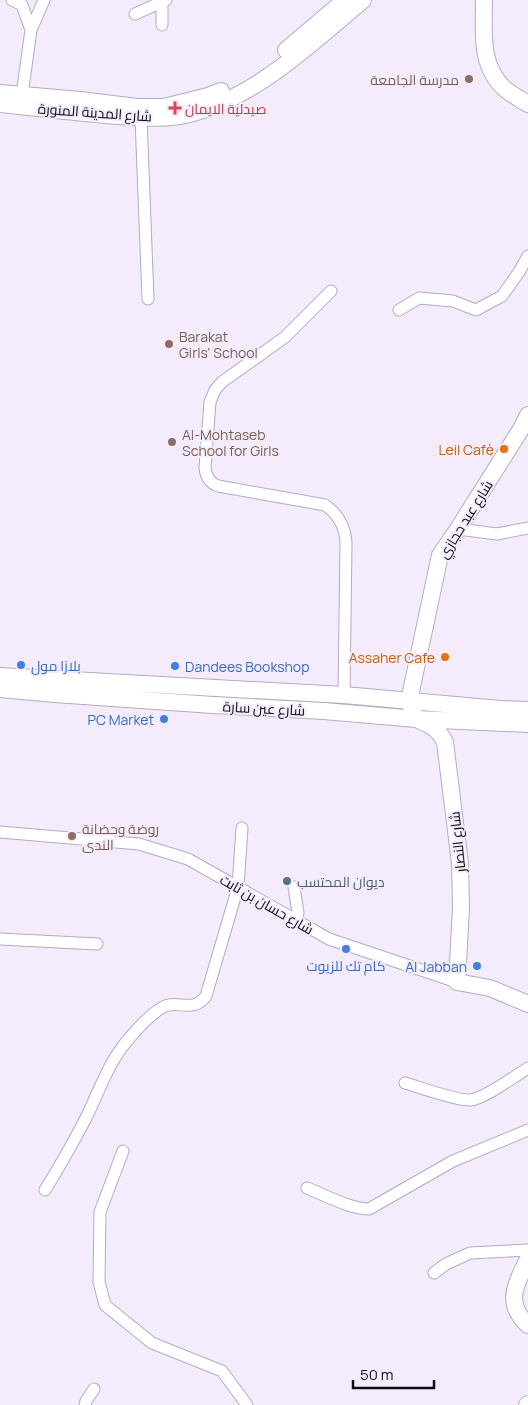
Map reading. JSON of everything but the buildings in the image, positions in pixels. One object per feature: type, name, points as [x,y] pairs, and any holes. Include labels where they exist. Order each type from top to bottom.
[{"type":"street","points":[[12,0],[22,5],[31,30]]},
{"type":"street","points":[[22,95],[31,30],[44,0]]},
{"type":"street","points":[[135,14],[164,0]]},
{"type":"street","points":[[162,25],[164,0]]},
{"type":"street","name":"شارع المدينة المنورة","points":[[0,93],[137,107],[164,106],[208,96],[231,87],[256,73],[284,52],[345,0]]},
{"type":"street","name":"شارع المدينة المنورة","points":[[0,104],[141,118],[193,113],[218,104],[251,88],[298,54],[363,0]]},
{"type":"street","points":[[484,0],[484,47],[488,65],[503,88],[528,104]]},
{"type":"street","points":[[141,118],[148,299]]},
{"type":"street","points":[[399,310],[419,298],[452,301],[476,310],[502,296],[528,256]]},
{"type":"street","points":[[330,291],[285,337],[222,382],[215,390],[210,402],[205,468],[210,480],[218,486],[325,505],[338,515],[344,528],[346,542],[344,695]]},
{"type":"street","name":"شارع عبد حجازي","points":[[409,701],[440,555],[528,415]]},
{"type":"street","points":[[458,529],[497,534],[528,528]]},
{"type":"street","name":"شارع عين سارة","points":[[0,676],[344,695],[528,710]]},
{"type":"street","name":"شارع عين سارة","points":[[0,688],[55,694],[324,711],[416,719],[528,724]]},
{"type":"street","points":[[409,701],[416,719]]},
{"type":"street","name":"شارع النصار","points":[[416,719],[434,727],[441,734],[445,742],[460,863],[461,907],[456,982]]},
{"type":"street","points":[[45,1190],[82,1125],[114,1060],[126,1042],[143,1024],[165,1006],[192,1006],[206,996],[238,887],[242,828]]},
{"type":"street","name":"شارع حسان بن ثابت","points":[[0,832],[139,844],[188,859],[329,939],[456,982],[490,988],[528,1004]]},
{"type":"street","points":[[294,887],[298,913],[296,921]]},
{"type":"street","points":[[0,939],[97,944]]},
{"type":"street","points":[[405,1083],[461,1099],[473,1100],[528,1068]]},
{"type":"street","points":[[307,1188],[348,1204],[369,1209],[453,1161],[528,1130]]},
{"type":"street","points":[[123,1151],[100,1212],[98,1282],[105,1305],[152,1343],[222,1372],[247,1405]]},
{"type":"street","points":[[434,1273],[446,1264],[470,1252],[528,1250]]},
{"type":"street","points":[[528,1259],[517,1283],[514,1297],[520,1318],[528,1326]]},
{"type":"street","points":[[85,1405],[94,1389]]},
{"type":"place","name":"مدرسة الجامعة","points":[[469,79]]},
{"type":"place","name":"صيدلية الايمان","points":[[175,108]]},
{"type":"place","name":"Barakat Girls' School","points":[[169,344]]},
{"type":"place","name":"Al-Mohtaseb School for Girls","points":[[172,442]]},
{"type":"place","name":"Leil Cafè","points":[[504,449]]},
{"type":"place","name":"Assaher Cafe","points":[[445,657]]},
{"type":"place","name":"بلازا مول","points":[[21,665]]},
{"type":"place","name":"Dandees Bookshop","points":[[175,666]]},
{"type":"place","name":"PC Market","points":[[164,719]]},
{"type":"place","name":"روضة وحضانة الندى","points":[[72,836]]},
{"type":"place","name":"ديوان المحتسب","points":[[287,881]]},
{"type":"place","name":"كام تك للزيوت","points":[[346,949]]},
{"type":"place","name":"Al Jabban","points":[[477,966]]}]
